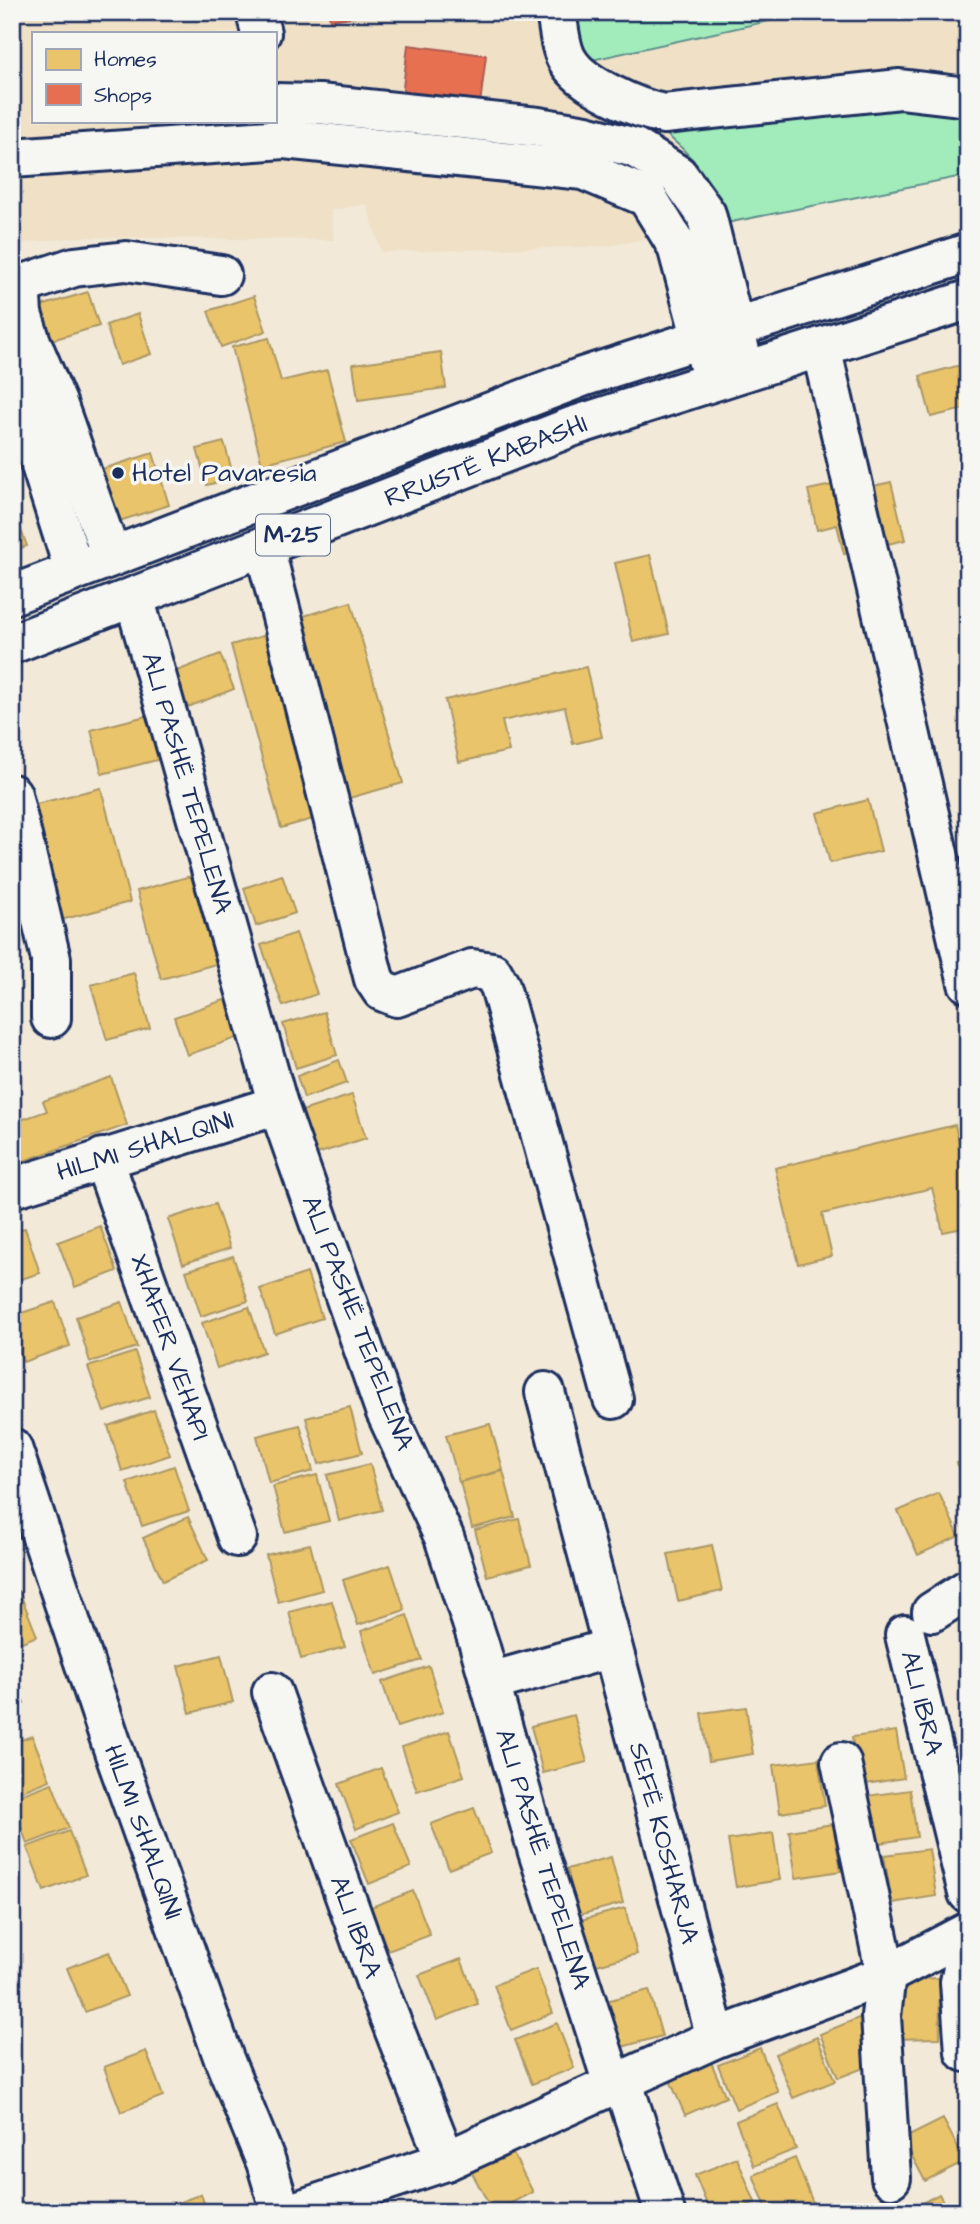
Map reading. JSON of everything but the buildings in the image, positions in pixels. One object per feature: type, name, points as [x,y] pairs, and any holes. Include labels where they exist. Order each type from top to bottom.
[{"type":"street","points":[[256,12],[261,32]]},
{"type":"street","points":[[556,12],[568,61],[607,92],[649,111],[664,114],[900,89],[968,97]]},
{"type":"street","points":[[276,101],[538,127],[586,135],[635,148],[678,175],[706,214],[716,334]]},
{"type":"street","points":[[276,105],[284,139]]},
{"type":"street","points":[[12,158],[284,139],[583,170],[647,197],[677,246],[716,334],[729,376]]},
{"type":"street","name":"RRUSTË KABASHI","points":[[12,594],[569,382],[968,253]]},
{"type":"street","points":[[111,556],[22,314],[20,298],[24,284],[74,267],[126,261],[221,275]]},
{"type":"street","name":"RRUSTË KABASHI","points":[[12,644],[574,426],[968,300]]},
{"type":"street","points":[[821,347],[968,983]]},
{"type":"street","points":[[12,374],[74,570]]},
{"type":"street","points":[[264,547],[374,979],[383,991],[397,997],[472,969],[492,972],[500,986],[613,1399]]},
{"type":"street","name":"ALI PASHË TEPELENA","points":[[134,597],[278,1105],[386,1410],[444,1537],[490,1682],[538,1852],[665,2212]]},
{"type":"street","points":[[12,794],[51,959],[51,1018]]},
{"type":"street","name":"HILMI SHALQINI","points":[[12,1188],[103,1157],[278,1105]]},
{"type":"street","name":"XHAFER VEHAPI","points":[[103,1157],[237,1537]]},
{"type":"street","name":"SEFË KOSHARJA","points":[[545,1392],[716,2038]]},
{"type":"street","name":"HILMI SHALQINI","points":[[12,1448],[121,1773],[224,2059],[266,2162],[281,2212]]},
{"type":"street","name":"ALI IBRA","points":[[968,1589],[918,1623],[968,1894]]},
{"type":"street","points":[[490,1682],[612,1648]]},
{"type":"street","name":"ALI IBRA","points":[[272,1692],[378,1988],[446,2161]]},
{"type":"street","points":[[841,1762],[886,1975],[881,2016],[891,2178]]},
{"type":"street","points":[[293,2212],[446,2161],[716,2038],[886,1975],[968,1932]]},
{"type":"street","points":[[965,2052],[960,1982],[968,1943]]},
{"type":"shaded area","points":[[12,12],[968,12],[968,175],[609,246],[381,252],[367,204],[331,210],[334,240],[79,237],[12,244]]},
{"type":"green space","points":[[571,12],[809,12],[592,60],[580,45]]},
{"type":"green space","points":[[869,106],[968,111],[968,175],[726,223],[701,170],[659,129]]},
{"type":"place","name":"Hotel Pavaresia","points":[[118,473]]}]
